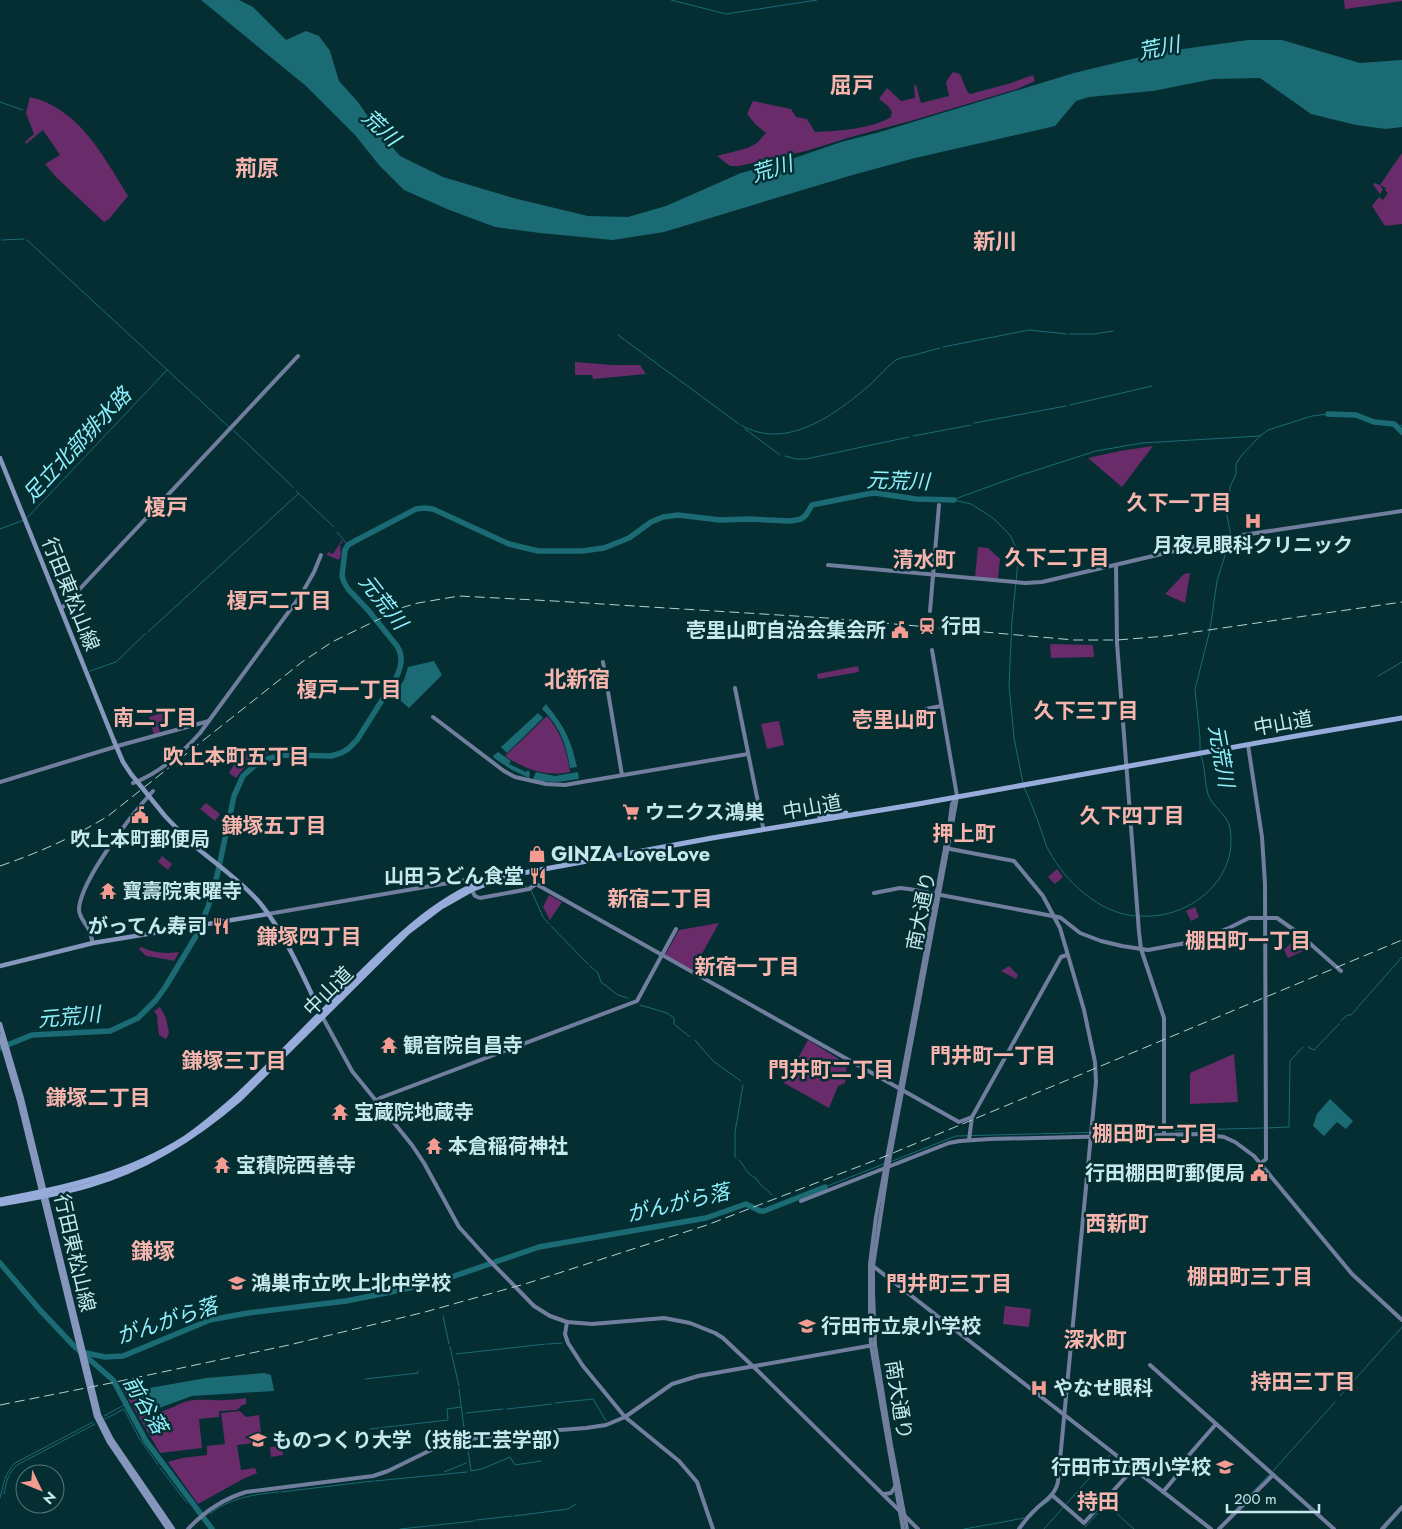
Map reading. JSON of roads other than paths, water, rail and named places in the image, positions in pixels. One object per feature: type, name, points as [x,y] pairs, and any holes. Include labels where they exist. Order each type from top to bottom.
[{"type":"highway","name":"中山道","points":[[470,888],[526,872],[712,838],[810,823],[1402,718]]},
{"type":"highway","name":"中山道","points":[[0,1204],[88,1182],[130,1166],[184,1138],[212,1118],[236,1097],[322,1015],[405,930],[439,904],[470,888],[514,871],[763,827],[917,801],[933,800]]},
{"type":"highway","name":"中山道","points":[[0,1200],[43,1194]]},
{"type":"main road","name":"行田東松山線","points":[[0,458],[123,762],[165,816],[190,842],[255,898],[268,914]]},
{"type":"main road","points":[[0,966],[92,943],[268,914],[322,1015]]},
{"type":"main road","name":"行田東松山線","points":[[0,1024],[96,1406],[104,1425],[173,1529]]},
{"type":"main road","name":"行田東松山線","points":[[0,1036],[3,1041]]},
{"type":"main road","name":"行田東松山線","points":[[83,1359],[93,1407],[101,1427],[109,1442],[168,1529]]},
{"type":"street","points":[[60,609],[298,356]]},
{"type":"street","points":[[930,611],[939,505]]},
{"type":"street","points":[[828,565],[1025,583],[1042,582],[1243,535],[1402,511]]},
{"type":"street","points":[[133,783],[147,778],[192,742],[301,595],[321,555]]},
{"type":"street","points":[[1116,565],[1117,643],[1138,916],[1142,949],[1164,1018],[1164,1135]]},
{"type":"street","name":"南大通り","points":[[905,1529],[895,1487],[873,1345],[870,1318],[870,1264],[876,1217],[946,848],[953,826],[957,796],[932,650]]},
{"type":"street","points":[[603,662],[622,775]]},
{"type":"street","points":[[735,688],[763,827]]},
{"type":"street","points":[[926,709],[941,706]]},
{"type":"street","points":[[433,717],[504,771],[525,780],[546,784],[564,785],[748,754]]},
{"type":"street","points":[[0,782],[209,721]]},
{"type":"street","points":[[1248,745],[1262,840],[1266,918],[1266,1159],[1259,1162]]},
{"type":"street","points":[[92,943],[91,933],[80,914],[79,908],[82,899],[92,876],[126,825],[153,791]]},
{"type":"street","points":[[946,848],[1014,861],[1043,896],[1060,928],[1084,1010],[1096,1066],[1058,1481],[1056,1490],[1052,1495],[1035,1510],[1019,1529]]},
{"type":"street","points":[[268,914],[466,880],[476,898],[529,888],[536,884],[959,1122],[972,1117]]},
{"type":"street","points":[[874,893],[900,888],[1061,918],[1080,933],[1101,941],[1151,950],[1191,942],[1227,929],[1249,918],[1280,918],[1341,971]]},
{"type":"street","points":[[360,1113],[380,1098],[637,1000],[676,929]]},
{"type":"street","points":[[969,1140],[972,1117],[1061,957],[1067,955]]},
{"type":"street","points":[[322,1015],[352,1072],[412,1145],[459,1227],[534,1306],[550,1316],[567,1322],[592,1324],[664,1318],[684,1321],[705,1328],[723,1338],[918,1529]]},
{"type":"street","points":[[801,1201],[887,1164],[949,1144],[969,1140],[1200,1134],[1224,1137],[1245,1148],[1259,1162],[1352,1274],[1402,1320]]},
{"type":"street","name":"南大通り","points":[[887,1164],[874,1266],[873,1345],[905,1529]]},
{"type":"street","points":[[874,1266],[1211,1529]]},
{"type":"street","points":[[567,1322],[565,1334],[568,1343],[625,1417],[679,1461],[694,1478],[702,1493],[713,1529]]},
{"type":"street","points":[[188,1529],[199,1518],[221,1502],[246,1492],[373,1476],[437,1447],[455,1441],[606,1425],[625,1417],[663,1390],[684,1380],[873,1345]]},
{"type":"street","points":[[1150,1365],[1334,1529]]},
{"type":"street","points":[[1163,1492],[1178,1474],[1182,1463],[1216,1424]]},
{"type":"street","points":[[1052,1495],[1084,1523],[1133,1469]]},
{"type":"street","points":[[1219,1529],[1273,1474]]},
{"type":"street","points":[[882,1494],[888,1495],[895,1487]]},
{"type":"street","points":[[1382,1529],[1402,1507]]},
{"type":"water","name":"荒川","points":[[201,0],[239,0],[253,7],[286,40],[306,31],[319,36],[330,51],[339,81],[400,156],[443,177],[513,198],[588,216],[628,217],[666,206],[741,173],[783,162],[841,142],[1074,73],[1161,52],[1248,40],[1282,40],[1360,63],[1402,60],[1402,127],[1386,129],[1356,125],[1311,114],[1260,78],[1213,79],[1153,91],[1089,97],[1076,101],[1055,126],[915,158],[664,232],[613,240],[540,233],[495,227],[404,190],[379,165],[355,135],[306,86]]},
{"type":"water","points":[[434,661],[442,675],[409,708],[394,695],[404,680],[408,667]]},
{"type":"water","points":[[546,704],[566,733],[577,767],[570,768],[558,729],[542,709]]},
{"type":"water","points":[[538,713],[543,718],[507,753],[501,747]]},
{"type":"water","points":[[498,752],[511,761],[509,764],[526,772],[528,770],[530,773],[529,778],[494,758],[493,756]]},
{"type":"water","points":[[536,772],[555,776],[578,772],[579,779],[557,782],[536,781],[533,779]]},
{"type":"water","points":[[1330,1099],[1353,1121],[1346,1129],[1337,1122],[1324,1136],[1313,1126],[1317,1114]]},
{"type":"water","points":[[264,1373],[271,1375],[274,1391],[192,1396],[159,1408],[148,1406],[140,1401],[138,1390],[206,1378]]},
{"type":"waterway","points":[[671,0],[726,14],[817,0]]},
{"type":"waterway","points":[[0,102],[23,110]]},
{"type":"waterway","name":"足立北部排水路","points":[[2,240],[24,239]]},
{"type":"waterway","name":"足立北部排水路","points":[[27,240],[230,428]]},
{"type":"waterway","points":[[943,347],[1029,330],[1067,334]]},
{"type":"waterway","points":[[1070,334],[1094,334],[1113,331]]},
{"type":"waterway","points":[[618,335],[739,424]]},
{"type":"waterway","points":[[741,425],[758,432],[776,434],[793,432],[811,426],[858,395],[896,360],[940,348]]},
{"type":"waterway","name":"足立北部排水路","points":[[27,518],[167,370]]},
{"type":"waterway","points":[[1070,405],[1152,386]]},
{"type":"waterway","points":[[974,423],[1066,406]]},
{"type":"waterway","name":"元荒川","points":[[1200,752],[1195,689],[1210,630],[1217,581],[1231,536],[1227,516],[1230,487],[1236,474],[1236,464],[1241,456],[1268,430],[1312,416],[1328,414]]},
{"type":"waterway","name":"元荒川","points":[[1328,414],[1356,415],[1374,422],[1394,424],[1402,432]]},
{"type":"waterway","points":[[913,436],[971,425]]},
{"type":"waterway","name":"元荒川","points":[[1397,427],[1402,425]]},
{"type":"waterway","points":[[745,429],[780,455]]},
{"type":"waterway","name":"足立北部排水路","points":[[233,430],[293,487]]},
{"type":"waterway","name":"元荒川","points":[[955,499],[1096,451],[1142,443],[1260,436]]},
{"type":"waterway","points":[[785,456],[806,459],[909,437]]},
{"type":"waterway","name":"足立北部排水路","points":[[296,491],[334,527]]},
{"type":"waterway","points":[[148,632],[299,493]]},
{"type":"waterway","name":"元荒川","points":[[0,1048],[32,1035],[110,1031],[138,1018],[156,1000],[166,986],[196,936],[208,907],[217,876],[234,796],[243,776],[254,766],[270,758],[285,755],[331,756],[348,749],[357,740],[396,678],[401,658],[397,646],[344,582],[342,576],[345,550],[348,545],[416,509],[425,508],[433,509],[509,544],[538,551],[582,551],[604,548],[629,538],[651,522],[663,517],[678,515],[720,520],[791,521],[801,519],[812,505],[875,493],[916,499],[954,500]]},
{"type":"waterway","name":"元荒川","points":[[954,500],[971,504],[993,518],[1010,535],[1017,550],[1018,562],[1012,621],[1009,685],[1014,738],[1023,783]]},
{"type":"waterway","name":"足立北部排水路","points":[[0,529],[24,520]]},
{"type":"waterway","name":"足立北部排水路","points":[[337,532],[348,545]]},
{"type":"waterway","points":[[90,671],[116,662],[145,634]]},
{"type":"waterway","points":[[1378,676],[1402,662]]},
{"type":"waterway","name":"元荒川","points":[[1139,916],[1157,916],[1192,904],[1218,880],[1226,865],[1231,847],[1229,823],[1210,799],[1201,756]]},
{"type":"waterway","name":"元荒川","points":[[270,758],[271,762]]},
{"type":"waterway","name":"元荒川","points":[[1024,787],[1048,849],[1065,874],[1096,902],[1122,914],[1135,916]]},
{"type":"waterway","points":[[485,871],[494,872]]},
{"type":"waterway","points":[[506,881],[527,887]]},
{"type":"waterway","points":[[531,890],[543,917],[549,924]]},
{"type":"waterway","points":[[551,926],[588,964]]},
{"type":"waterway","name":"がんがら落","points":[[1341,1021],[1347,1015],[1351,1015],[1402,957]]},
{"type":"waterway","points":[[590,966],[598,973],[601,982],[618,995],[628,998]]},
{"type":"waterway","points":[[640,1005],[667,1013],[674,1018],[674,1024],[690,1037]]},
{"type":"waterway","name":"がんがら落","points":[[1308,1047],[1314,1050],[1339,1024]]},
{"type":"waterway","points":[[695,1040],[713,1061],[741,1081]]},
{"type":"waterway","name":"がんがら落","points":[[1267,1128],[1289,1127],[1290,1061],[1303,1047]]},
{"type":"waterway","points":[[736,1158],[735,1132],[743,1085]]},
{"type":"waterway","name":"がんがら落","points":[[890,1162],[956,1136],[1263,1128]]},
{"type":"waterway","points":[[739,1160],[748,1173],[756,1178],[772,1195]]},
{"type":"waterway","name":"がんがら落","points":[[825,1187],[884,1164]]},
{"type":"waterway","name":"がんがら落","points":[[81,1352],[105,1357],[123,1356],[210,1320],[248,1313],[346,1301],[437,1282],[539,1247],[706,1218],[746,1204],[764,1211],[825,1187]]},
{"type":"waterway","name":"前谷落","points":[[0,1263],[74,1346],[113,1380],[146,1441],[212,1529]]},
{"type":"waterway","points":[[443,1316],[449,1344]]},
{"type":"waterway","points":[[1340,1396],[1402,1327]]},
{"type":"waterway","points":[[548,1344],[562,1343]]},
{"type":"waterway","points":[[456,1354],[546,1344]]},
{"type":"waterway","points":[[450,1347],[459,1386]]},
{"type":"waterway","points":[[365,1379],[418,1373],[418,1371]]},
{"type":"waterway","points":[[459,1389],[465,1436]]},
{"type":"waterway","points":[[555,1403],[593,1399],[606,1421]]},
{"type":"waterway","points":[[1273,1471],[1335,1402]]},
{"type":"waterway","points":[[104,1416],[126,1404]]},
{"type":"waterway","points":[[507,1409],[552,1404]]},
{"type":"waterway","points":[[370,1429],[448,1420],[447,1409],[461,1407]]},
{"type":"waterway","points":[[105,1419],[124,1409],[139,1438],[158,1465]]},
{"type":"waterway","points":[[466,1413],[503,1409]]},
{"type":"waterway","points":[[0,1498],[6,1475],[15,1463],[93,1422]]},
{"type":"waterway","points":[[4,1494],[9,1475],[17,1465],[95,1424]]},
{"type":"waterway","points":[[467,1442],[471,1471],[482,1469],[510,1457],[515,1465],[541,1461]]},
{"type":"waterway","points":[[1044,1529],[1110,1455]]},
{"type":"waterway","points":[[444,1472],[466,1463]]},
{"type":"waterway","points":[[160,1468],[187,1503]]},
{"type":"waterway","points":[[375,1481],[467,1472]]},
{"type":"waterway","points":[[1223,1523],[1269,1475]]},
{"type":"waterway","points":[[281,1492],[373,1481]]},
{"type":"waterway","points":[[210,1514],[225,1504],[234,1501],[261,1494],[279,1492]]},
{"type":"waterway","points":[[1042,1506],[1053,1498]]},
{"type":"waterway","points":[[514,1516],[568,1509],[576,1504]]},
{"type":"waterway","points":[[1106,1504],[1134,1529]]},
{"type":"waterway","points":[[1385,1529],[1402,1510]]},
{"type":"waterway","points":[[1031,1517],[1035,1512]]},
{"type":"waterway","points":[[1085,1527],[1098,1513]]},
{"type":"waterway","points":[[476,1520],[512,1516]]},
{"type":"waterway","points":[[993,1524],[1024,1518]]},
{"type":"waterway","points":[[400,1529],[474,1521]]},
{"type":"waterway","points":[[964,1529],[992,1524]]},
{"type":"railway","points":[[0,866],[56,844],[108,816],[302,662],[332,642],[404,607],[418,603],[459,596],[554,601],[827,618],[1074,640],[1117,640],[1167,636],[1402,602]]},
{"type":"railway","points":[[0,1405],[289,1345],[425,1312],[528,1283],[707,1225],[881,1158],[1402,940]]},
{"type":"place","name":"月夜見眼科クリニック","points":[[1253,521]]},
{"type":"place","name":"行田","points":[[927,626]]},
{"type":"place","name":"壱里山町自治会集会所","points":[[900,630]]},
{"type":"place","name":"ウニクス鴻巣","points":[[631,812]]},
{"type":"place","name":"吹上本町郵便局","points":[[140,815]]},
{"type":"place","name":"GINZA LoveLove","points":[[537,854]]},
{"type":"place","name":"山田うどん食堂","points":[[538,876]]},
{"type":"place","name":"寶壽院東曜寺","points":[[108,891]]},
{"type":"place","name":"がってん寿司","points":[[221,926]]},
{"type":"place","name":"観音院自昌寺","points":[[389,1045]]},
{"type":"place","name":"宝蔵院地蔵寺","points":[[340,1112]]},
{"type":"place","name":"本倉稲荷神社","points":[[434,1146]]},
{"type":"place","name":"宝積院西善寺","points":[[222,1165]]},
{"type":"place","name":"行田棚田町郵便局","points":[[1259,1173]]},
{"type":"place","name":"鴻巣市立吹上北中学校","points":[[237,1283]]},
{"type":"place","name":"行田市立泉小学校","points":[[807,1326]]},
{"type":"place","name":"やなせ眼科","points":[[1039,1388]]},
{"type":"place","name":"ものつくり大学（技能工芸学部）","points":[[258,1440]]},
{"type":"place","name":"行田市立西小学校","points":[[1225,1467]]},
{"type":"district","name":"屈戸","points":[[852,85]]},
{"type":"district","name":"荊原","points":[[257,168]]},
{"type":"district","name":"新川","points":[[995,241]]},
{"type":"district","name":"久下一丁目","points":[[1179,503]]},
{"type":"district","name":"榎戸","points":[[166,507]]},
{"type":"district","name":"久下二丁目","points":[[1057,558]]},
{"type":"district","name":"清水町","points":[[924,560]]},
{"type":"district","name":"榎戸二丁目","points":[[279,601]]},
{"type":"district","name":"北新宿","points":[[577,679]]},
{"type":"district","name":"榎戸一丁目","points":[[349,690]]},
{"type":"district","name":"久下三丁目","points":[[1086,711]]},
{"type":"district","name":"南二丁目","points":[[155,718]]},
{"type":"district","name":"壱里山町","points":[[894,720]]},
{"type":"district","name":"吹上本町五丁目","points":[[236,757]]},
{"type":"district","name":"久下四丁目","points":[[1132,816]]},
{"type":"district","name":"鎌塚五丁目","points":[[274,826]]},
{"type":"district","name":"押上町","points":[[964,834]]},
{"type":"district","name":"新宿二丁目","points":[[660,899]]},
{"type":"district","name":"鎌塚四丁目","points":[[309,937]]},
{"type":"district","name":"棚田町一丁目","points":[[1248,941]]},
{"type":"district","name":"新宿一丁目","points":[[747,967]]},
{"type":"district","name":"門井町一丁目","points":[[993,1056]]},
{"type":"district","name":"鎌塚三丁目","points":[[234,1061]]},
{"type":"district","name":"門井町二丁目","points":[[831,1070]]},
{"type":"district","name":"鎌塚二丁目","points":[[98,1098]]},
{"type":"district","name":"棚田町二丁目","points":[[1155,1134]]},
{"type":"district","name":"西新町","points":[[1117,1224]]},
{"type":"district","name":"鎌塚","points":[[153,1251]]},
{"type":"district","name":"棚田町三丁目","points":[[1250,1277]]},
{"type":"district","name":"門井町三丁目","points":[[949,1284]]},
{"type":"district","name":"深水町","points":[[1095,1340]]},
{"type":"district","name":"持田三丁目","points":[[1303,1382]]},
{"type":"district","name":"持田","points":[[1098,1502]]}]
